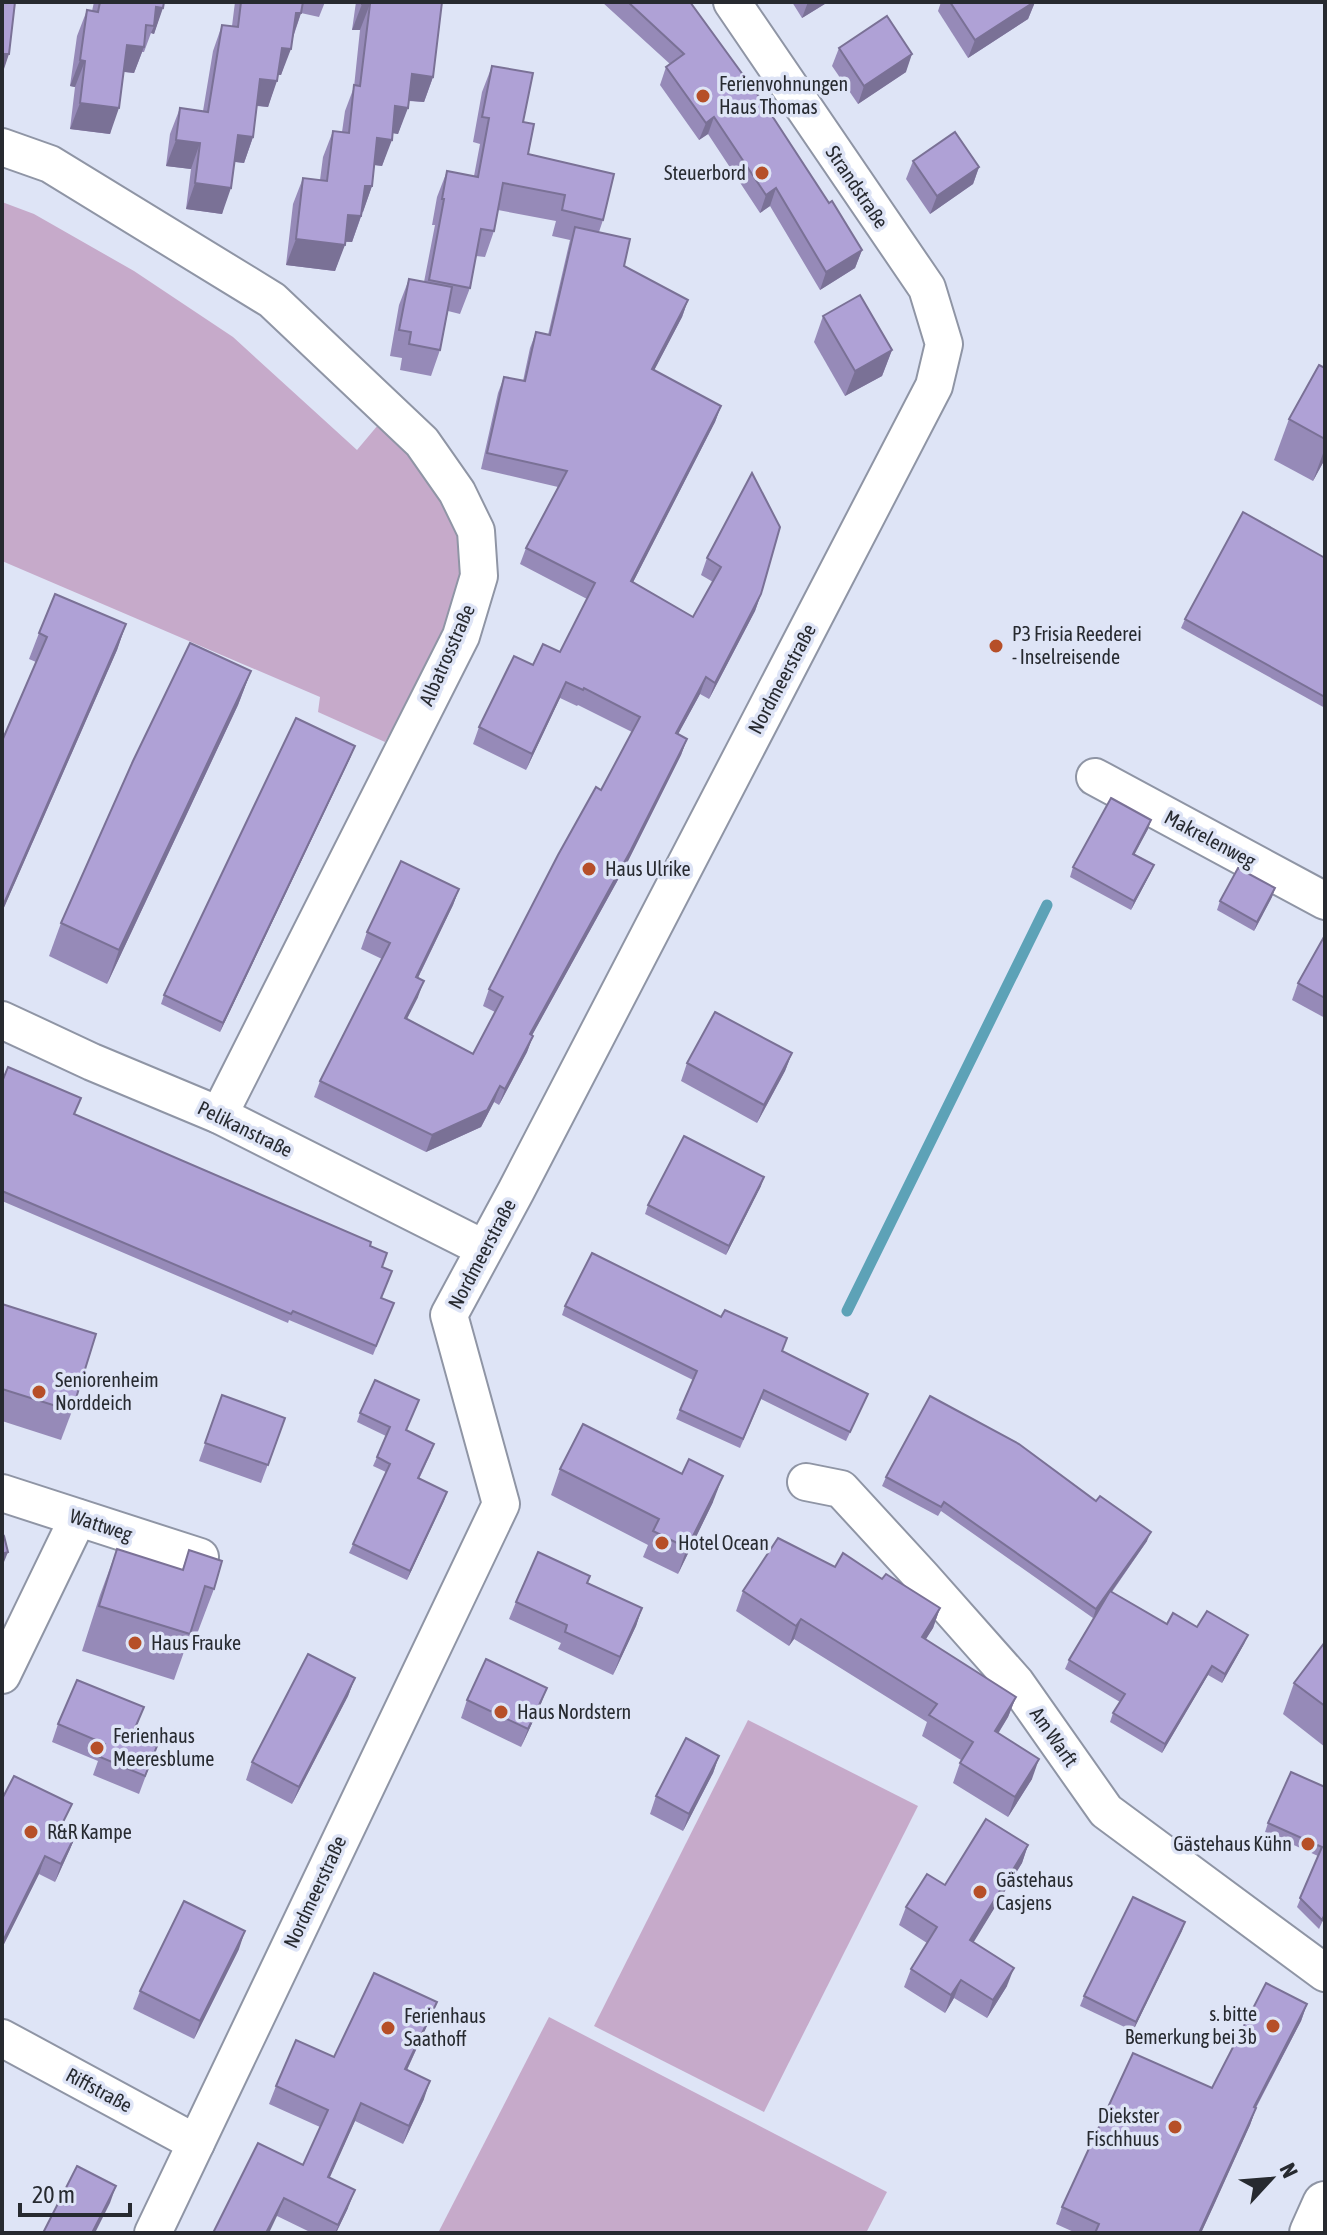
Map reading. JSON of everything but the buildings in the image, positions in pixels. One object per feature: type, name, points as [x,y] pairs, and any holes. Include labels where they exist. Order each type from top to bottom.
[{"type":"street","name":"Strandstraße","points":[[732,2],[927,288],[944,344],[934,386]]},
{"type":"street","name":"Albatrosstraße","points":[[2,147],[50,164],[272,300],[422,442],[457,492],[476,531],[479,576],[461,636],[219,1115]]},
{"type":"street","name":"Nordmeerstraße","points":[[153,2233],[501,1504],[449,1315],[934,386]]},
{"type":"street","name":"Makrelenweg","points":[[1095,777],[1325,901]]},
{"type":"street","name":"Pelikanstraße","points":[[2,1020],[219,1115],[483,1248]]},
{"type":"street","name":"Am Warft","points":[[806,1482],[841,1489],[912,1566],[1016,1683],[1106,1811],[1325,1973]]},
{"type":"street","name":"Wattweg","points":[[2,1493],[200,1557]]},
{"type":"street","points":[[2,1675],[78,1518]]},
{"type":"street","name":"Riffstraße","points":[[2,2038],[196,2143]]},
{"type":"street","points":[[1312,2233],[1325,2204]]},
{"type":"shaded area","points":[[2,202],[34,214],[134,271],[233,337],[357,450],[378,425],[438,489],[462,535],[466,559],[463,586],[454,614],[428,670],[385,742],[318,712],[320,697],[2,561]]},
{"type":"shaded area","points":[[748,1720],[918,1806],[764,2112],[594,2026]]},
{"type":"shaded area","points":[[549,2017],[887,2192],[866,2233],[438,2233]]},
{"type":"waterway","points":[[847,1311],[1047,905]]},
{"type":"place","name":"Ferienvohnungen Haus Thomas","points":[[703,96]]},
{"type":"place","name":"Steuerbord","points":[[762,173]]},
{"type":"place","name":"P3 Frisia Reederei - Inselreisende","points":[[996,646]]},
{"type":"place","name":"Haus Ulrike","points":[[589,869]]},
{"type":"place","name":"Seniorenheim Norddeich","points":[[39,1392]]},
{"type":"place","name":"Hotel Ocean","points":[[662,1543]]},
{"type":"place","name":"Haus Frauke","points":[[135,1643]]},
{"type":"place","name":"Haus Nordstern","points":[[501,1712]]},
{"type":"place","name":"Ferienhaus Meeresblume","points":[[97,1748]]},
{"type":"place","name":"R&R Kampe","points":[[31,1832]]},
{"type":"place","name":"Gästehaus Kühn","points":[[1308,1844]]},
{"type":"place","name":"Gästehaus Casjens","points":[[980,1892]]},
{"type":"place","name":"s. bitte Bemerkung bei 3b","points":[[1273,2026]]},
{"type":"place","name":"Ferienhaus Saathoff","points":[[388,2028]]},
{"type":"place","name":"Diekster Fischhuus","points":[[1175,2127]]}]
